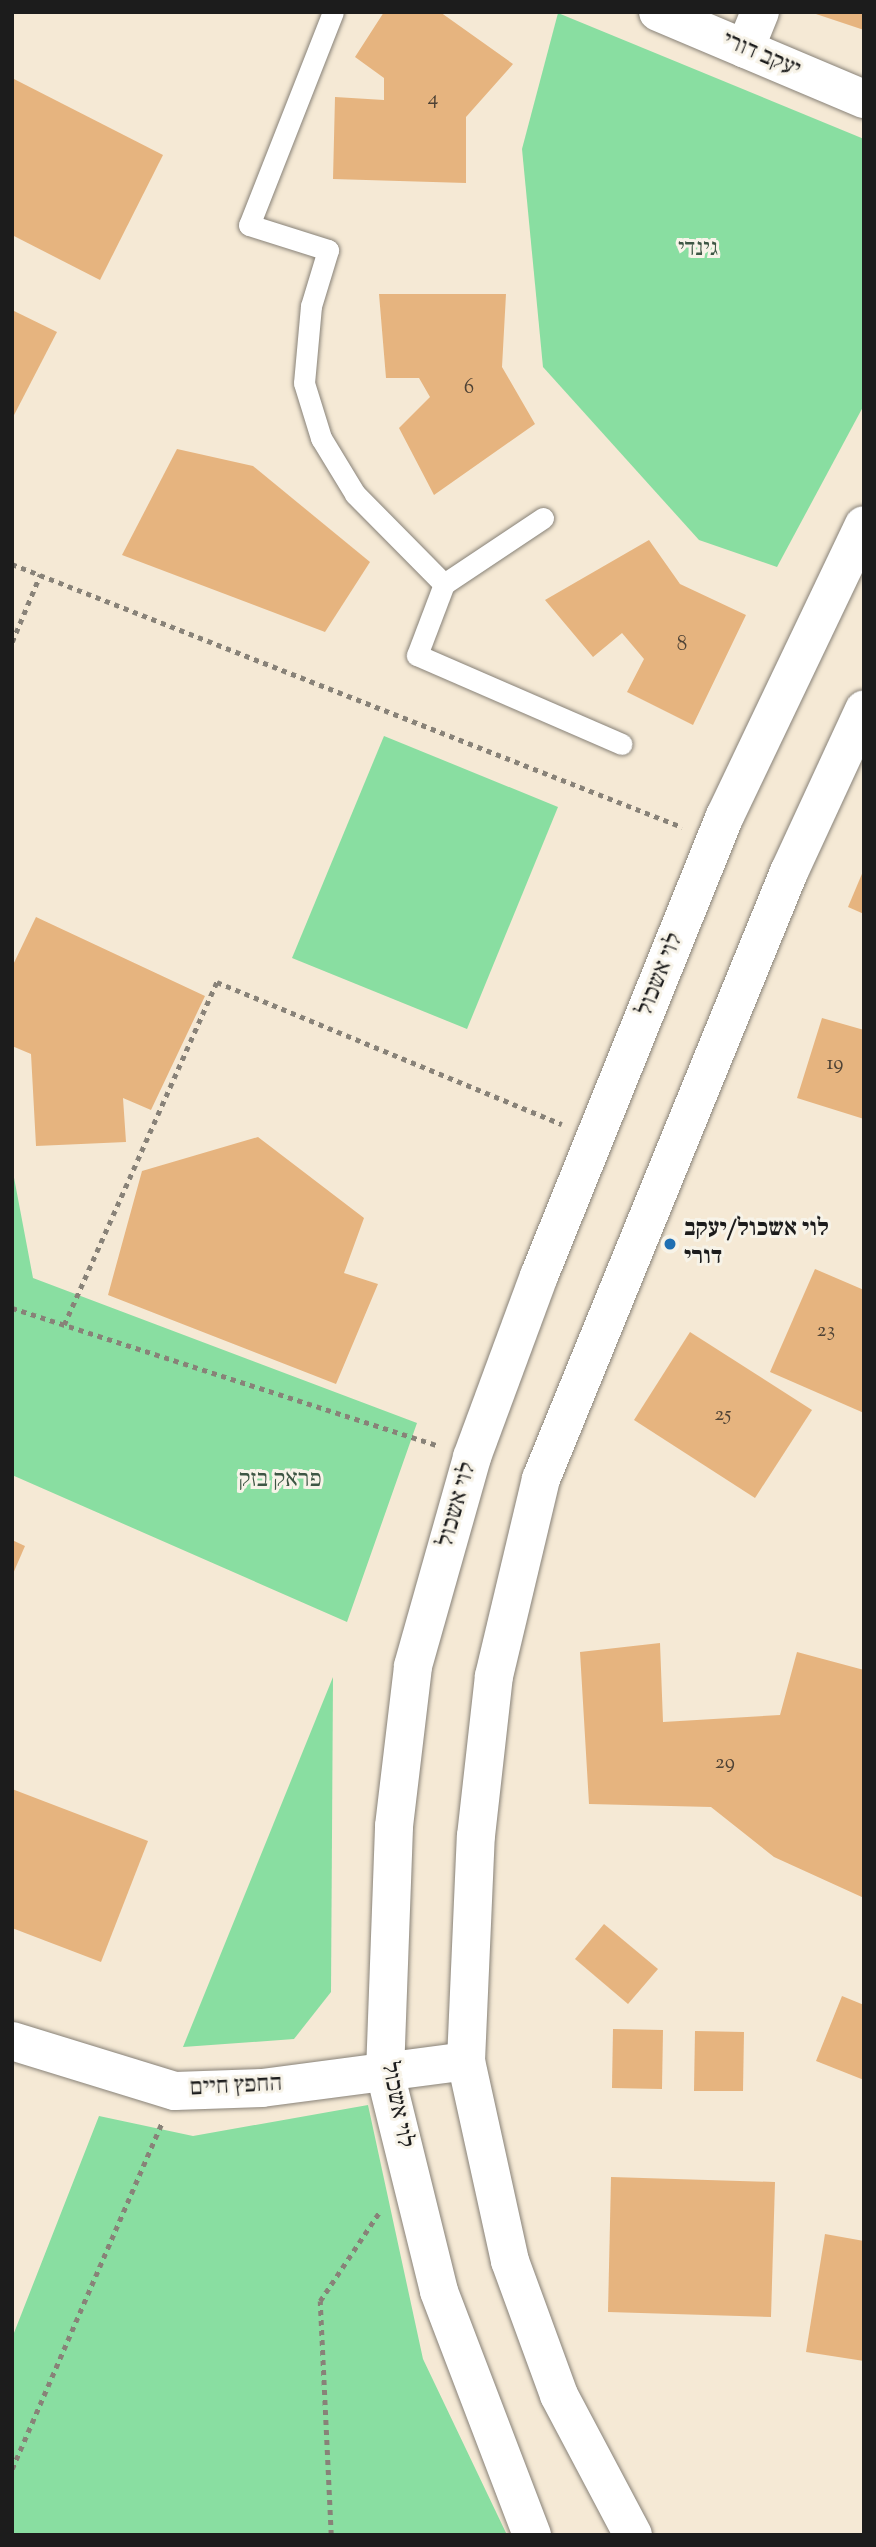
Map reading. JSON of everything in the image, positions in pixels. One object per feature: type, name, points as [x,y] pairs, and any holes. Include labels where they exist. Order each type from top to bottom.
[{"type":"street","name":"יעקב דורי","points":[[658,12],[864,99]]},
{"type":"street","points":[[745,49],[760,12]]},
{"type":"street","name":"לוי אשכול","points":[[532,2535],[439,2291],[384,2073],[394,1826],[413,1666],[471,1457],[595,1137],[715,840],[864,525]]},
{"type":"street","points":[[633,2535],[559,2395],[510,2261],[466,2061],[476,1836],[494,1676],[541,1479],[789,872],[864,710]]},
{"type":"street","name":"החפץ חיים","points":[[12,2041],[175,2091],[384,2073],[466,2061]]},
{"type":"lane","points":[[334,12],[249,225],[328,250],[310,306],[304,383],[321,438],[355,494],[444,584]]},
{"type":"lane","points":[[544,518],[444,584],[417,655],[622,744]]},
{"type":"path","points":[[12,564],[715,840]]},
{"type":"path","points":[[12,642],[40,575]]},
{"type":"path","points":[[64,1325],[217,982],[595,1137]]},
{"type":"path","points":[[12,1308],[471,1457]]},
{"type":"path","points":[[12,2469],[175,2091]]},
{"type":"path","points":[[331,2535],[320,2301],[408,2167]]},
{"type":"green space","name":"גינדי","points":[[558,13],[864,139],[864,405],[777,567],[699,540],[543,367],[522,149]]},
{"type":"green space","points":[[384,736],[558,807],[467,1029],[292,958]]},
{"type":"green space","name":"פראק בזק","points":[[12,1167],[33,1278],[417,1423],[347,1622],[12,1475]]},
{"type":"green space","points":[[333,1677],[331,1992],[294,2039],[183,2047]]},
{"type":"green space","points":[[368,2105],[423,2359],[507,2535],[12,2535],[12,2338],[99,2116],[193,2136]]},
{"type":"building","points":[[384,12],[440,12],[513,64],[466,117],[466,183],[333,179],[335,97],[384,100],[384,78],[355,57]]},
{"type":"building","points":[[864,12],[864,30],[813,13]]},
{"type":"building","points":[[12,78],[163,155],[100,280],[12,235]]},
{"type":"building","points":[[379,294],[506,294],[502,367],[535,424],[434,495],[399,428],[430,397],[419,378],[386,378]]},
{"type":"building","points":[[12,310],[57,332],[12,419]]},
{"type":"building","points":[[177,449],[253,466],[370,562],[325,632],[122,555]]},
{"type":"building","points":[[649,540],[680,584],[746,615],[693,725],[627,692],[644,659],[622,633],[593,657],[545,600]]},
{"type":"building","points":[[864,869],[864,914],[848,907]]},
{"type":"building","points":[[36,917],[205,996],[151,1110],[123,1098],[126,1142],[36,1146],[31,1054],[12,1046],[12,967]]},
{"type":"building","points":[[822,1018],[864,1030],[864,1119],[797,1098]]},
{"type":"building","points":[[258,1137],[364,1218],[344,1273],[378,1284],[336,1384],[108,1295],[142,1171]]},
{"type":"building","points":[[815,1269],[864,1290],[864,1413],[770,1372]]},
{"type":"building","points":[[690,1332],[812,1410],[755,1498],[634,1420]]},
{"type":"building","points":[[12,1540],[25,1546],[12,1576]]},
{"type":"building","points":[[660,1643],[663,1722],[780,1715],[797,1652],[864,1670],[864,1898],[774,1857],[711,1807],[589,1804],[580,1652]]},
{"type":"building","points":[[12,1789],[148,1841],[101,1962],[12,1928]]},
{"type":"building","points":[[604,1924],[658,1969],[628,2004],[575,1959]]},
{"type":"building","points":[[842,1996],[864,2005],[864,2080],[816,2061]]},
{"type":"building","points":[[613,2029],[663,2030],[662,2089],[612,2088]]},
{"type":"building","points":[[695,2031],[744,2032],[743,2091],[694,2091]]},
{"type":"building","points":[[611,2177],[775,2182],[771,2317],[608,2312]]},
{"type":"building","points":[[825,2234],[864,2241],[864,2361],[806,2352]]},
{"type":"place","name":"לוי אשכול/יעקב דורי","points":[[670,1244]]}]
